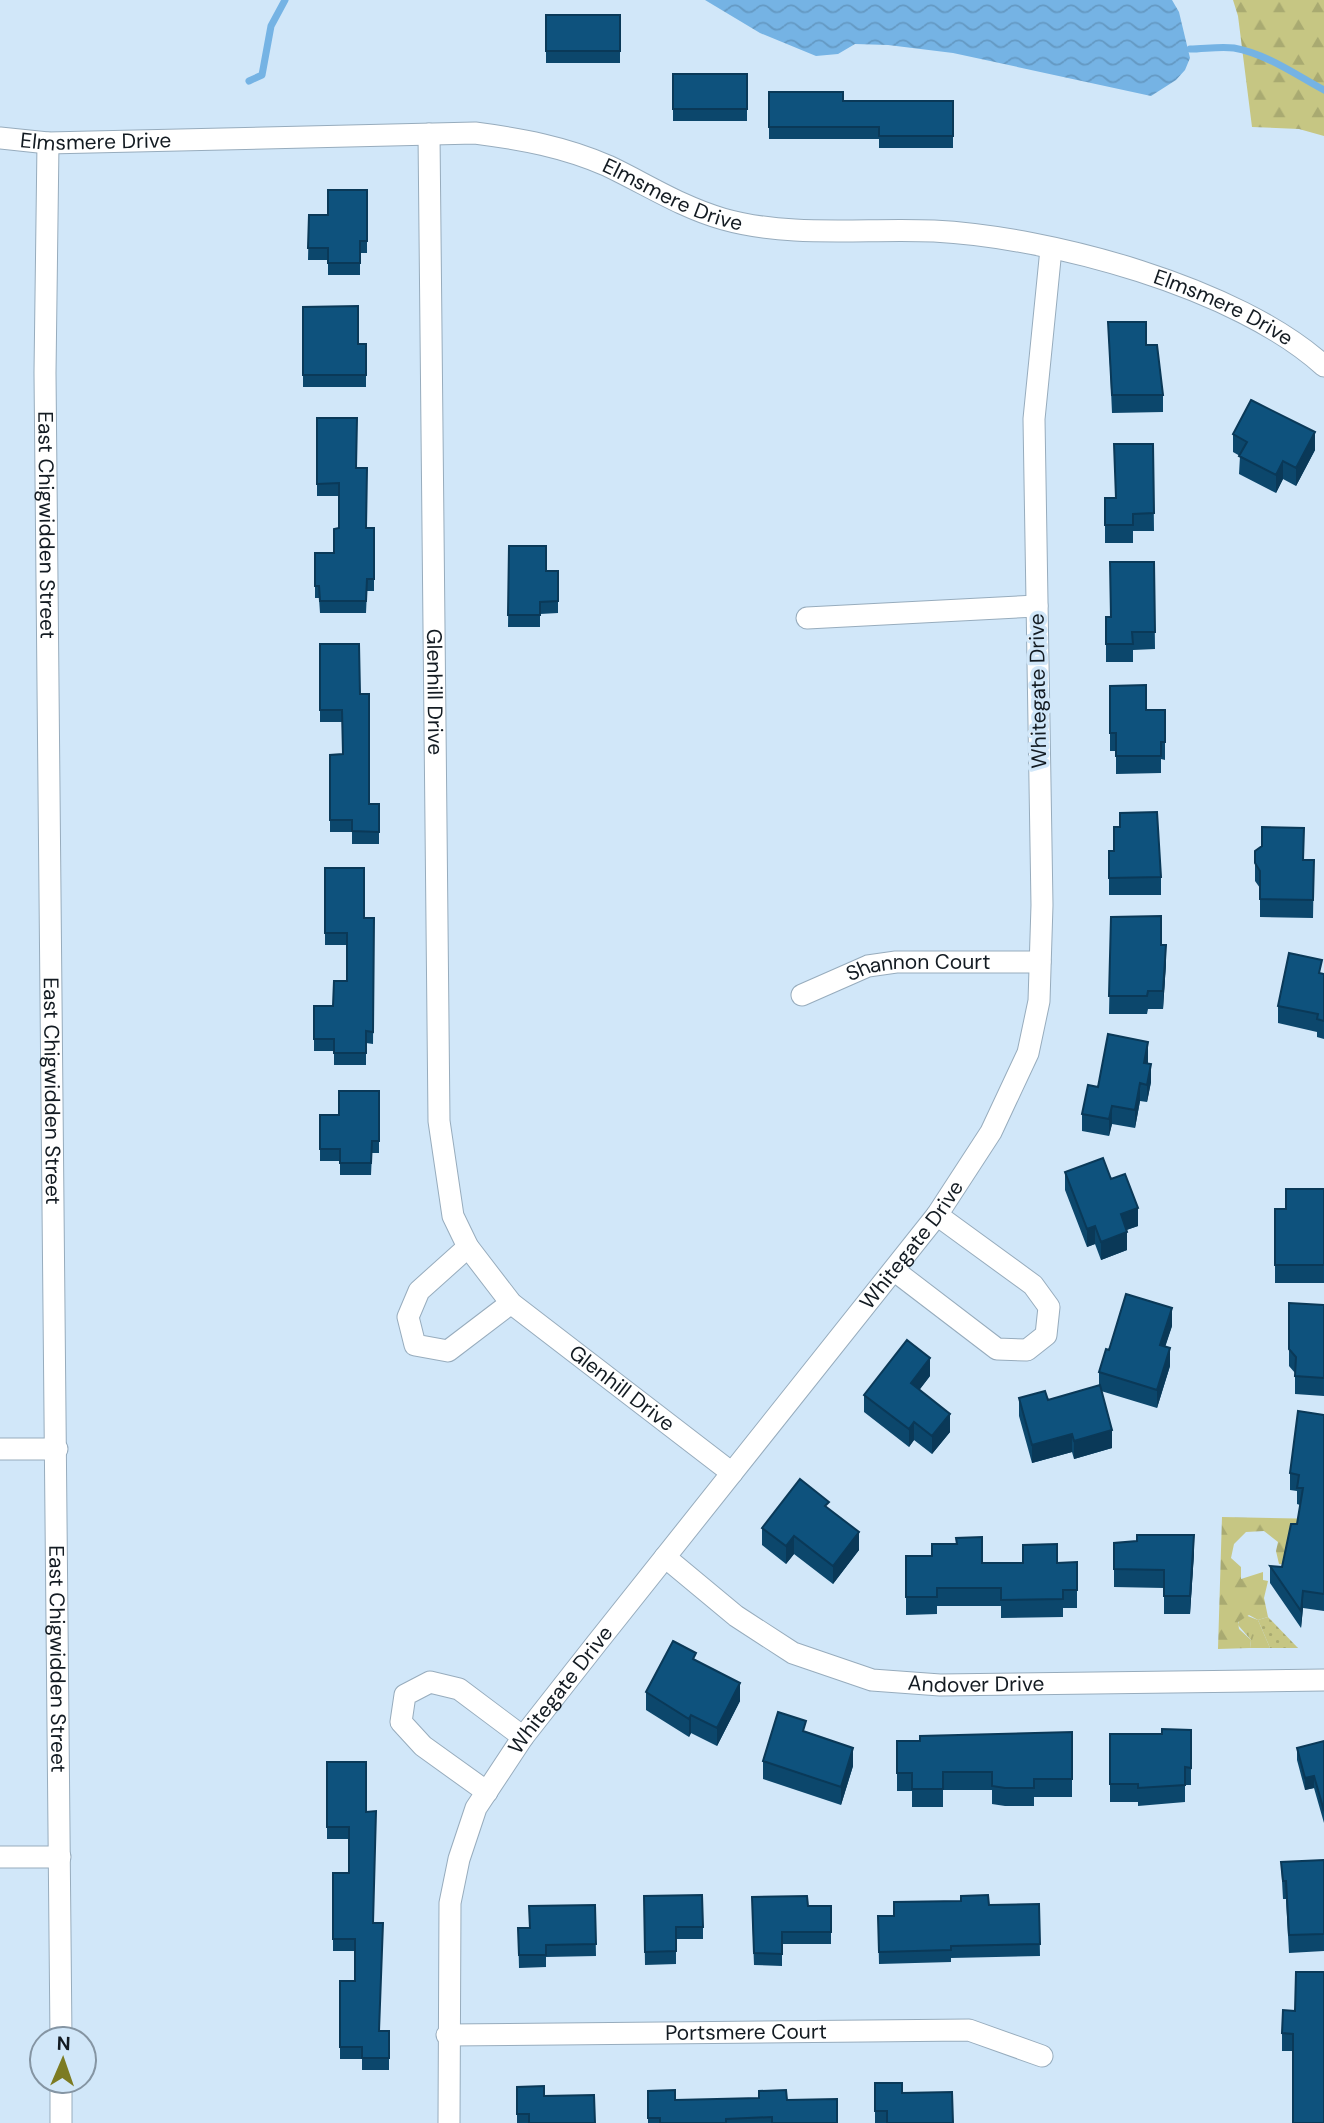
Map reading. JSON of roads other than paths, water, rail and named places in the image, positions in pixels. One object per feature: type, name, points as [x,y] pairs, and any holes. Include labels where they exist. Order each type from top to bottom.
[{"type":"street","name":"Elmsmere Drive","points":[[0,138],[48,143],[475,133],[525,139],[574,153],[680,204],[723,219],[757,226],[937,231],[1051,249],[1155,276],[1200,293],[1268,327],[1324,366]]},
{"type":"street","name":"Glenhill Drive","points":[[429,134],[439,1121],[453,1216],[468,1247],[511,1303],[732,1473]]},
{"type":"street","name":"East Chigwidden Street","points":[[48,143],[45,373],[61,2025]]},
{"type":"street","name":"Whitegate Drive","points":[[449,2123],[447,2035],[450,1903],[459,1858],[476,1808],[523,1737],[937,1215],[991,1132],[1028,1053],[1039,1001],[1040,962],[1034,419],[1051,249]]},
{"type":"street","points":[[807,618],[1037,606]]},
{"type":"street","name":"Shannon Court","points":[[802,995],[868,966],[887,963],[1040,962]]},
{"type":"street","points":[[895,1271],[997,1349],[1027,1350],[1046,1335],[1049,1307],[1033,1285],[937,1215]]},
{"type":"street","points":[[468,1247],[419,1291],[408,1317],[415,1345],[449,1351],[511,1303]]},
{"type":"street","points":[[0,1449],[57,1449]]},
{"type":"street","name":"Andover Drive","points":[[666,1557],[736,1616],[793,1653],[872,1680],[940,1685],[1324,1680]]},
{"type":"street","points":[[487,1792],[424,1746],[401,1722],[405,1695],[430,1682],[459,1689],[523,1737]]},
{"type":"street","points":[[0,1857],[60,1857]]},
{"type":"street","name":"Portsmere Court","points":[[447,2035],[969,2030],[1042,2056]]},
{"type":"street","points":[[61,2095],[61,2123]]},
{"type":"water","points":[[705,0],[1172,0],[1179,12],[1190,58],[1185,70],[1176,80],[1151,96],[953,53],[888,45],[855,44],[838,54],[816,56],[760,33]]},
{"type":"waterway","points":[[249,81],[262,75],[271,26],[285,0]]},
{"type":"waterway","points":[[1190,49],[1229,47],[1246,51],[1281,66],[1324,90]]}]
